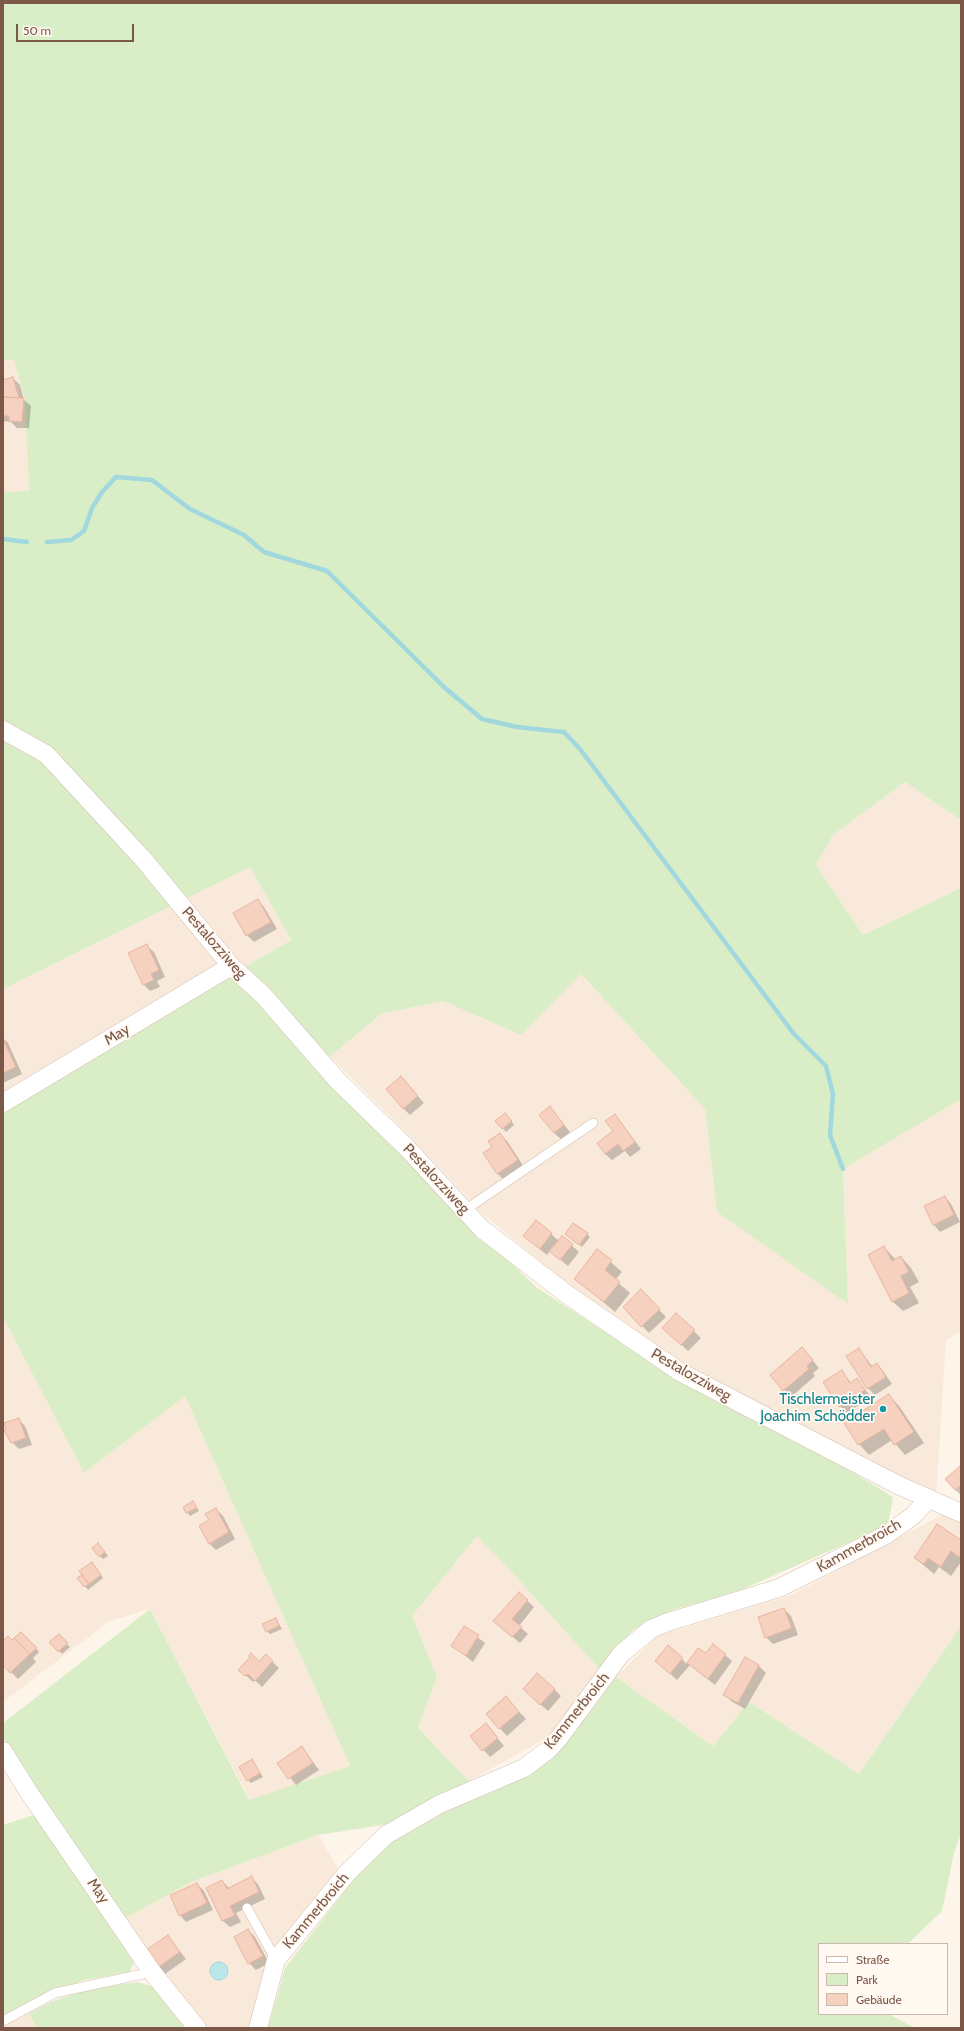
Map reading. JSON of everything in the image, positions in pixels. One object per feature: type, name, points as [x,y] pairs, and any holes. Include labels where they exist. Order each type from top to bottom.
[{"type":"street","name":"Pestalozziweg","points":[[3,730],[46,754],[144,860],[231,966],[263,995],[337,1080],[408,1149],[482,1229],[568,1295],[680,1372],[928,1499],[961,1513]]},
{"type":"street","name":"May","points":[[3,1103],[231,966]]},
{"type":"street","name":"Kammerbroich","points":[[258,2028],[276,1960],[347,1873],[386,1835],[440,1804],[524,1768],[548,1750],[559,1738],[621,1654],[651,1630],[668,1622],[779,1588],[886,1535],[914,1515],[928,1499]]},
{"type":"street","name":"May","points":[[3,1751],[28,1791],[152,1972],[197,2028]]},
{"type":"lane","points":[[465,1210],[593,1123]]},
{"type":"lane","points":[[247,1908],[276,1960]]},
{"type":"lane","points":[[3,2021],[55,1993],[152,1972]]},
{"type":"shaded area","points":[[3,359],[14,359],[25,399],[29,492],[3,492]]},
{"type":"shaded area","points":[[905,782],[961,820],[961,888],[863,935],[816,865],[833,835]]},
{"type":"shaded area","points":[[250,867],[291,940],[3,1108],[3,989]]},
{"type":"shaded area","points":[[581,974],[705,1109],[717,1212],[848,1303],[843,1169],[961,1099],[961,1332],[946,1340],[936,1497],[684,1367],[577,1292],[483,1214],[403,1129],[330,1057],[381,1014],[443,1001],[521,1035]]},
{"type":"shaded area","points":[[3,1317],[84,1473],[185,1396],[350,1766],[250,1800],[150,1609],[110,1621],[3,1702]]},
{"type":"shaded area","points":[[943,1514],[961,1522],[961,1626],[859,1774],[749,1702],[713,1746],[616,1677],[657,1636],[791,1595]]},
{"type":"shaded area","points":[[477,1536],[600,1670],[547,1738],[469,1781],[418,1728],[437,1677],[412,1616]]},
{"type":"shaded area","points":[[318,1835],[338,1868],[273,1953],[249,2028],[206,2028],[162,1976],[124,1919],[191,1882]]},
{"type":"shaded area","points":[[29,2013],[36,2028],[3,2028],[3,2026]]},
{"type":"green space","points":[[3,3],[961,3],[961,820],[905,782],[833,835],[816,865],[863,935],[961,888],[961,1099],[843,1169],[848,1304],[717,1212],[705,1109],[581,974],[521,1035],[443,1001],[381,1014],[319,1066],[483,1236],[536,1287],[616,1339],[676,1375],[673,1382],[677,1377],[814,1449],[893,1497],[888,1525],[732,1594],[675,1609],[633,1630],[600,1670],[477,1536],[412,1616],[437,1677],[418,1728],[469,1781],[389,1824],[318,1835],[191,1882],[124,1919],[3,1738],[3,1723],[150,1609],[249,1800],[350,1766],[185,1396],[84,1473],[3,1317],[3,1108],[291,940],[250,867],[3,989],[3,492],[29,491],[25,399],[14,360],[3,359]]},
{"type":"green space","points":[[961,1626],[961,1834],[954,1853],[942,1911],[909,1943],[818,1943],[818,2015],[890,2015],[915,2028],[268,2028],[285,1968],[368,1861],[398,1835],[573,1731],[585,1719],[616,1677],[713,1746],[749,1702],[859,1774]]},
{"type":"green space","points":[[37,1814],[91,1891],[134,1963],[129,1972],[85,1980],[52,1991],[3,2017],[3,1825]]},
{"type":"green space","points":[[137,1982],[151,1986],[197,2028],[36,2028],[29,2013],[53,2001],[90,1989]]},
{"type":"water","points":[[219,1962],[225,1965],[228,1971],[225,1977],[219,1980],[213,1977],[210,1971],[213,1965]]},
{"type":"building","points":[[13,377],[19,398],[3,397],[3,380]]},
{"type":"building","points":[[3,397],[24,398],[22,422],[9,421],[9,416],[3,416]]},
{"type":"building","points":[[258,899],[271,922],[246,936],[233,913]]},
{"type":"building","points":[[147,944],[159,970],[151,974],[154,980],[143,985],[128,953]]},
{"type":"building","points":[[3,1039],[16,1067],[3,1073]]},
{"type":"building","points":[[401,1076],[418,1096],[403,1109],[386,1089]]},
{"type":"building","points":[[550,1106],[564,1125],[554,1133],[539,1115]]},
{"type":"building","points":[[505,1113],[512,1121],[502,1129],[495,1121]]},
{"type":"building","points":[[615,1114],[635,1142],[623,1151],[618,1144],[605,1154],[597,1143],[613,1131],[605,1121]]},
{"type":"building","points":[[500,1133],[518,1160],[497,1174],[483,1153],[492,1147],[488,1141]]},
{"type":"building","points":[[945,1196],[954,1215],[933,1225],[924,1206]]},
{"type":"building","points":[[536,1220],[552,1233],[540,1249],[523,1236]]},
{"type":"building","points":[[573,1223],[588,1233],[579,1245],[565,1234]]},
{"type":"building","points":[[562,1236],[573,1244],[560,1260],[549,1251]]},
{"type":"building","points":[[884,1246],[892,1261],[901,1256],[909,1272],[901,1276],[909,1293],[892,1302],[868,1255]]},
{"type":"building","points":[[597,1249],[612,1260],[605,1270],[620,1282],[604,1302],[574,1279]]},
{"type":"building","points":[[641,1289],[660,1309],[641,1327],[623,1307]]},
{"type":"building","points":[[676,1313],[695,1330],[681,1345],[662,1328]]},
{"type":"building","points":[[802,1347],[813,1360],[807,1366],[809,1369],[783,1391],[770,1375]]},
{"type":"building","points":[[859,1348],[871,1367],[877,1363],[886,1377],[867,1389],[846,1356]]},
{"type":"building","points":[[842,1370],[850,1383],[857,1378],[865,1390],[839,1407],[823,1382]]},
{"type":"building","name":"Tischlermeister Joachim Schödder","points":[[889,1394],[914,1432],[894,1445],[884,1429],[858,1445],[844,1423]]},
{"type":"building","points":[[19,1418],[26,1438],[11,1443],[4,1430],[6,1430],[4,1423]]},
{"type":"building","points":[[961,1465],[961,1485],[955,1490],[945,1479]]},
{"type":"building","points":[[193,1501],[197,1508],[186,1513],[183,1507]]},
{"type":"building","points":[[216,1508],[229,1532],[209,1544],[199,1526],[209,1520],[205,1514]]},
{"type":"building","points":[[937,1524],[961,1540],[960,1558],[951,1551],[941,1567],[928,1558],[924,1564],[914,1558]]},
{"type":"building","points":[[98,1543],[105,1552],[99,1557],[92,1548]]},
{"type":"building","points":[[92,1562],[101,1575],[89,1584],[79,1571]]},
{"type":"building","points":[[82,1575],[89,1584],[84,1587],[77,1578]]},
{"type":"building","points":[[519,1592],[528,1600],[512,1619],[522,1627],[512,1637],[493,1621]]},
{"type":"building","points":[[784,1608],[792,1628],[765,1638],[758,1617]]},
{"type":"building","points":[[276,1618],[279,1626],[266,1632],[262,1624]]},
{"type":"building","points":[[464,1626],[479,1635],[466,1656],[451,1646]]},
{"type":"building","points":[[21,1632],[37,1648],[30,1654],[14,1638]]},
{"type":"building","points":[[59,1634],[68,1643],[58,1652],[49,1642]]},
{"type":"building","points":[[8,1636],[12,1640],[14,1638],[30,1654],[10,1673],[3,1665],[3,1641]]},
{"type":"building","points":[[713,1644],[726,1654],[708,1679],[687,1663],[698,1648],[706,1653]]},
{"type":"building","points":[[668,1645],[683,1658],[670,1674],[655,1661]]},
{"type":"building","points":[[251,1653],[259,1661],[266,1654],[273,1661],[255,1681],[248,1674],[245,1676],[238,1670],[250,1657],[249,1656]]},
{"type":"building","points":[[745,1657],[759,1665],[738,1703],[723,1695]]},
{"type":"building","points":[[537,1673],[555,1689],[540,1705],[523,1689]]},
{"type":"building","points":[[506,1696],[519,1712],[499,1729],[486,1714]]},
{"type":"building","points":[[486,1723],[498,1738],[482,1751],[470,1736]]},
{"type":"building","points":[[302,1746],[313,1763],[288,1779],[277,1763]]},
{"type":"building","points":[[252,1759],[260,1773],[247,1781],[239,1767]]},
{"type":"building","points":[[252,1876],[259,1892],[230,1906],[235,1915],[222,1921],[206,1888],[222,1880],[227,1889]]},
{"type":"building","points":[[197,1883],[207,1903],[179,1916],[170,1895]]},
{"type":"building","points":[[248,1929],[263,1956],[248,1964],[234,1937]]},
{"type":"building","points":[[168,1935],[180,1952],[157,1968],[145,1951]]},
{"type":"waterway","points":[[47,542],[71,540],[84,531],[92,508],[102,492],[116,477],[152,480],[190,509],[244,535],[264,552],[327,571],[445,688],[482,719],[517,727],[564,732],[580,749],[794,1034],[826,1066],[833,1094],[830,1135],[843,1169]]},
{"type":"waterway","points":[[3,539],[27,542]]},
{"type":"place","name":"Tischlermeister Joachim Schödder","points":[[883,1409]]}]
